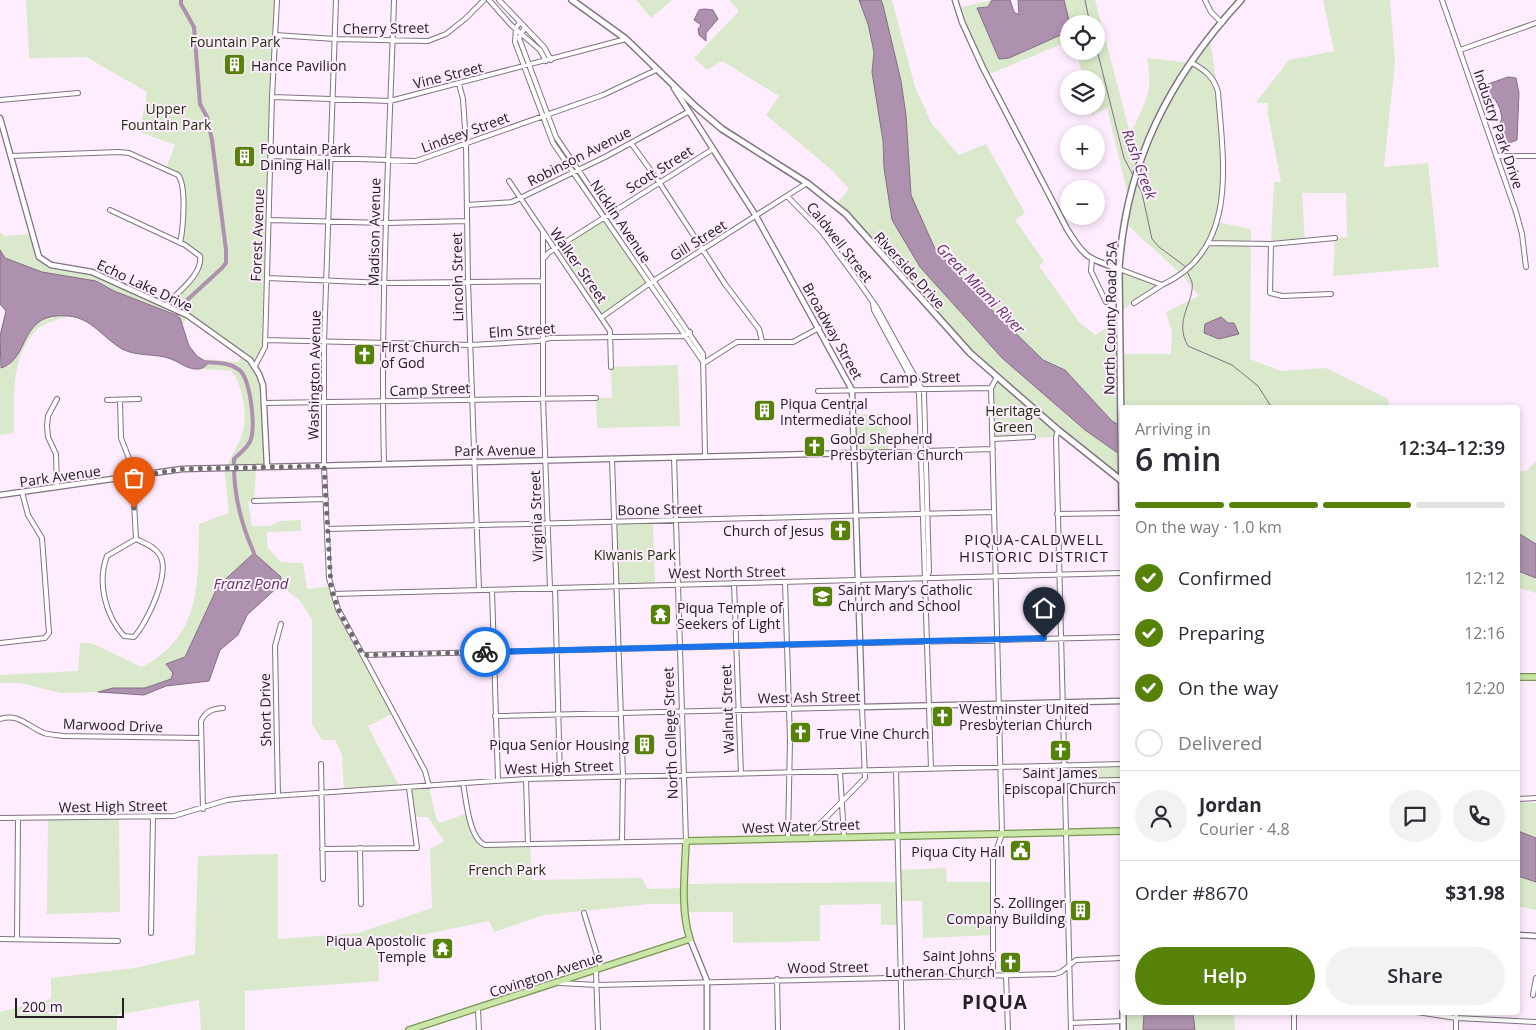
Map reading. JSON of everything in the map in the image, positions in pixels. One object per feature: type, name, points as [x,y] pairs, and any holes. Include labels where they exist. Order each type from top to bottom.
[{"type":"main road","points":[[572,0],[626,39],[673,86]]},
{"type":"main road","name":"North County Road 25A","points":[[1120,429],[1120,245],[1138,167],[1162,107],[1192,63],[1241,0]]},
{"type":"main road","name":"Riverside Drive","points":[[673,86],[696,108],[739,141],[807,183],[846,214],[970,352],[1058,430],[1120,479]]},
{"type":"main road","points":[[1520,676],[1536,676]]},
{"type":"main road","name":"West Water Street","points":[[686,841],[1120,831]]},
{"type":"main road","name":"North College Street","points":[[686,841],[685,888],[687,930],[690,939]]},
{"type":"main road","name":"Covington Avenue","points":[[409,1030],[560,983],[690,939]]},
{"type":"main road","points":[[1123,1015],[1123,1030]]},
{"type":"street","name":"Forest Avenue","points":[[255,366],[264,352],[265,340],[270,220],[272,96],[277,0]]},
{"type":"street","name":"Washington Avenue","points":[[336,0],[331,98],[331,159],[324,343],[324,466],[329,578],[338,609],[425,770],[429,786]]},
{"type":"street","name":"Madison Avenue","points":[[384,464],[382,344],[394,0]]},
{"type":"street","name":"Cherry Street","points":[[275,35],[393,41],[435,39],[446,34],[465,19],[484,0]]},
{"type":"street","points":[[490,0],[548,60]]},
{"type":"street","points":[[499,0],[544,48],[548,60]]},
{"type":"street","points":[[955,0],[962,22],[1006,113],[1079,249],[1092,259],[1162,285]]},
{"type":"street","points":[[1205,0],[1211,12],[1222,23]]},
{"type":"street","name":"Industry Park Drive","points":[[1442,0],[1518,219],[1526,267]]},
{"type":"street","points":[[516,28],[520,22]]},
{"type":"street","points":[[1460,50],[1536,23]]},
{"type":"street","points":[[520,32],[525,27]]},
{"type":"street","name":"Nicklin Avenue","points":[[516,28],[515,42],[524,67],[544,115],[556,137],[655,280],[703,354],[705,456]]},
{"type":"street","name":"Nicklin Avenue","points":[[520,32],[519,38],[530,66],[553,143],[704,363]]},
{"type":"street","name":"Vine Street","points":[[272,96],[390,101],[530,66],[626,39]]},
{"type":"street","points":[[1134,304],[1162,285],[1182,275],[1208,243],[1223,202],[1224,179],[1218,92],[1215,81],[1192,63]]},
{"type":"street","name":"Lindsey Street","points":[[271,156],[416,161],[603,94],[656,70]]},
{"type":"street","name":"Lincoln Street","points":[[459,84],[464,104],[466,144],[468,282],[479,590]]},
{"type":"street","name":"Broadway Street","points":[[673,86],[756,216],[852,390],[864,771]]},
{"type":"street","points":[[0,100],[78,93]]},
{"type":"street","name":"Robinson Avenue","points":[[467,205],[503,204],[520,198],[579,170],[696,108]]},
{"type":"street","name":"Echo Lake Drive","points":[[0,118],[39,257],[43,262],[92,272],[167,304],[187,315],[243,354],[255,366]]},
{"type":"street","points":[[631,143],[659,182],[725,284],[759,329],[762,341]]},
{"type":"street","name":"Scott Street","points":[[544,259],[548,252],[713,149]]},
{"type":"street","points":[[11,156],[109,151],[129,153],[178,175],[182,180],[182,233],[180,243]]},
{"type":"street","points":[[1496,156],[1536,156]]},
{"type":"street","name":"Walker Street","points":[[509,181],[610,331],[611,367]]},
{"type":"street","name":"Gill Street","points":[[602,317],[650,283],[807,183]]},
{"type":"street","name":"Caldwell Street","points":[[787,196],[822,232],[873,304],[918,388],[929,572],[926,578],[926,641],[931,769]]},
{"type":"street","points":[[110,210],[180,243],[200,256],[200,266],[167,304]]},
{"type":"street","points":[[270,220],[329,220],[387,223],[467,221]]},
{"type":"street","name":"Virginia Street","points":[[543,232],[543,398],[548,524],[557,650],[560,778]]},
{"type":"street","points":[[1208,243],[1271,244],[1335,238]]},
{"type":"street","points":[[1271,244],[1270,293],[1282,296],[1331,294]]},
{"type":"street","points":[[1092,259],[1091,270],[1106,302]]},
{"type":"street","points":[[267,278],[385,284],[543,281]]},
{"type":"street","points":[[704,363],[736,342],[794,342],[819,328]]},
{"type":"street","points":[[685,336],[690,332]]},
{"type":"street","name":"Elm Street","points":[[265,340],[324,343],[471,345],[611,337],[685,336]]},
{"type":"street","points":[[255,366],[263,385],[267,466]]},
{"type":"street","points":[[993,975],[993,860],[1002,834],[991,388],[997,377]]},
{"type":"street","name":"Camp Street","points":[[818,391],[991,388]]},
{"type":"street","name":"Camp Street","points":[[265,403],[324,404],[472,399],[596,398]]},
{"type":"street","points":[[56,487],[56,454],[48,437],[47,426],[48,416],[57,399]]},
{"type":"street","points":[[107,400],[139,399]]},
{"type":"street","points":[[120,400],[121,438],[132,466],[136,540]]},
{"type":"street","points":[[1058,430],[1056,437],[1058,575],[1071,1030]]},
{"type":"street","points":[[993,439],[1033,437]]},
{"type":"street","name":"Park Avenue","points":[[0,495],[182,469],[993,449]]},
{"type":"street","name":"North College Street","points":[[674,457],[686,841]]},
{"type":"street","points":[[612,458],[622,776],[622,842]]},
{"type":"street","points":[[0,643],[45,638],[49,633],[42,538],[28,515],[22,492]]},
{"type":"street","points":[[254,500],[326,499]]},
{"type":"street","points":[[1057,514],[1120,511]]},
{"type":"street","name":"Boone Street","points":[[327,529],[994,512]]},
{"type":"street","points":[[136,540],[154,549],[163,562],[161,580],[150,614],[143,628],[134,637],[124,636],[117,629],[108,607],[101,581],[107,556],[136,540]]},
{"type":"street","name":"West North Street","points":[[333,594],[1120,573]]},
{"type":"street","points":[[785,582],[789,709],[788,839]]},
{"type":"street","name":"Walnut Street","points":[[734,583],[741,774]]},
{"type":"street","points":[[492,590],[498,780]]},
{"type":"street","name":"Short Drive","points":[[278,796],[274,646],[281,624]]},
{"type":"street","points":[[363,655],[1120,636]]},
{"type":"street","name":"West Ash Street","points":[[495,716],[1120,701]]},
{"type":"street","points":[[202,809],[200,721],[204,714],[212,709],[223,708]]},
{"type":"street","name":"Marwood Drive","points":[[0,719],[10,716],[23,720],[45,733],[64,736],[200,738]]},
{"type":"street","points":[[321,764],[323,879]]},
{"type":"street","name":"West High Street","points":[[0,818],[174,816],[227,800],[526,778],[1120,764]]},
{"type":"street","points":[[896,770],[902,1030]]},
{"type":"street","points":[[810,838],[813,831],[865,778],[864,771]]},
{"type":"street","points":[[840,772],[844,837]]},
{"type":"street","points":[[526,778],[528,844]]},
{"type":"street","points":[[1064,781],[1120,780]]},
{"type":"street","name":"West Water Street","points":[[463,783],[468,813],[476,837],[481,844],[686,841]]},
{"type":"street","points":[[322,849],[417,848],[409,788]]},
{"type":"street","points":[[1520,798],[1536,798]]},
{"type":"street","points":[[151,933],[153,816]]},
{"type":"street","points":[[17,938],[18,818]]},
{"type":"street","points":[[360,848],[361,904]]},
{"type":"street","points":[[584,913],[599,969],[597,985],[598,1030]]},
{"type":"street","points":[[1520,934],[1536,936]]},
{"type":"street","points":[[0,939],[118,941]]},
{"type":"street","points":[[690,939],[707,981],[707,1030]]},
{"type":"street","name":"Wood Street","points":[[560,983],[597,985],[776,979],[1055,974],[1076,960],[1120,958]]},
{"type":"street","points":[[1006,975],[1008,1030]]},
{"type":"street","points":[[1533,995],[1536,978]]},
{"type":"street","points":[[776,979],[778,1030]]},
{"type":"street","points":[[478,1009],[479,1030]]},
{"type":"street","points":[[1294,1015],[1294,1030]]},
{"type":"street","points":[[1436,1015],[1456,1018],[1536,1022]]},
{"type":"street","points":[[1456,1018],[1456,1030]]},
{"type":"street","points":[[1071,1023],[1123,1021]]},
{"type":"green space","points":[[26,0],[277,0],[265,347],[255,366],[263,385],[267,466],[256,467],[254,501],[248,501],[252,526],[270,526],[280,521],[301,520],[301,531],[267,532],[267,547],[281,562],[303,563],[307,589],[331,586],[338,609],[394,713],[368,726],[400,788],[344,792],[342,755],[335,740],[322,740],[312,724],[312,619],[300,601],[280,585],[281,577],[218,586],[185,657],[171,679],[145,688],[113,688],[98,692],[61,693],[20,683],[0,683],[0,675],[78,671],[80,643],[91,643],[142,667],[162,654],[176,640],[193,606],[198,566],[199,524],[229,513],[224,467],[227,467],[240,440],[244,424],[241,391],[231,371],[199,369],[205,367],[208,362],[204,359],[238,362],[243,354],[187,315],[182,327],[180,318],[114,291],[96,281],[42,272],[5,258],[0,250],[0,232],[5,236],[33,234],[39,257],[43,261],[80,269],[167,304],[196,272],[200,256],[180,243],[182,233],[182,180],[165,170],[175,145],[140,132],[147,92],[86,57],[29,58]]},
{"type":"green space","points":[[636,0],[672,0],[651,18]]},
{"type":"green space","name":"Heritage Green","points":[[729,0],[859,0],[868,24],[874,52],[872,72],[883,141],[884,168],[892,220],[920,267],[1002,358],[1085,430],[1120,455],[1120,479],[1058,430],[1056,437],[993,439],[991,388],[997,377],[970,353],[835,205],[849,189],[833,171],[766,115],[779,96],[722,61],[707,70],[694,58],[739,11]]},
{"type":"green space","points":[[881,0],[892,0],[915,87],[932,124],[959,155],[986,144],[1025,213],[1015,220],[1044,261],[1039,266],[1079,322],[1095,335],[1119,320],[1119,354],[1171,354],[1172,332],[1166,312],[1199,296],[1182,275],[1124,222],[1129,200],[1107,108],[1105,109],[1105,70],[1081,70],[1079,60],[1105,60],[1105,38],[1129,129],[1134,127],[1148,94],[1149,69],[1147,58],[1192,63],[1210,40],[1218,92],[1224,179],[1217,222],[1251,229],[1250,359],[1280,371],[1326,368],[1388,399],[1389,405],[1120,405],[1120,426],[1112,421],[1065,370],[1043,360],[981,299],[935,249],[911,195],[906,115],[901,81]]},
{"type":"green space","points":[[992,0],[988,7],[978,8],[999,59],[1009,57],[1060,35],[1060,45],[987,75],[958,8]]},
{"type":"green space","points":[[1064,0],[1095,0],[1099,15],[1068,15]]},
{"type":"green space","points":[[1323,0],[1390,0],[1395,62],[1384,167],[1428,163],[1439,267],[1333,276],[1335,238],[1347,237],[1346,193],[1302,193],[1305,241],[1271,244],[1274,182],[1281,182],[1268,115],[1268,103],[1257,103],[1257,101],[1289,60],[1334,51]]},
{"type":"green space","points":[[604,217],[650,283],[602,317],[555,249]]},
{"type":"green space","points":[[1119,269],[1162,285],[1119,312]]},
{"type":"green space","points":[[51,316],[69,316],[40,327],[30,337],[23,349],[14,391],[14,433],[0,435],[0,367],[9,366],[33,326]]},
{"type":"green space","points":[[678,365],[680,426],[597,428],[596,398],[612,398],[611,367]]},
{"type":"green space","points":[[853,414],[887,414],[888,452],[854,453]]},
{"type":"green space","points":[[1536,461],[1536,544],[1520,534],[1520,471],[1526,471]]},
{"type":"green space","name":"Kiwanis Park","points":[[653,521],[655,585],[616,587],[614,522]]},
{"type":"green space","points":[[1520,572],[1536,578],[1536,593],[1520,589]]},
{"type":"green space","points":[[1120,764],[1120,780],[1064,781],[1064,766]]},
{"type":"green space","name":"French Park","points":[[429,786],[436,818],[440,823],[468,813],[476,837],[481,844],[530,844],[532,880],[642,878],[647,889],[685,888],[685,884],[898,882],[899,870],[946,868],[947,882],[993,882],[993,935],[923,938],[922,901],[899,901],[899,925],[881,925],[881,904],[820,905],[820,941],[733,943],[733,912],[686,912],[685,904],[650,904],[544,915],[494,932],[489,921],[378,944],[379,981],[245,991],[245,1030],[201,1030],[199,1000],[117,1015],[117,1030],[0,1030],[0,1012],[51,999],[51,978],[135,968],[195,954],[198,856],[278,854],[278,939],[358,933],[432,908],[430,849],[444,841],[428,817],[413,817],[409,788]]},
{"type":"green space","points":[[1520,802],[1536,803],[1536,838],[1520,832]]},
{"type":"green space","points":[[119,817],[120,912],[47,914],[48,818]]},
{"type":"green space","points":[[1520,877],[1536,882],[1536,910],[1520,906]]},
{"type":"green space","points":[[1123,1015],[1144,1015],[1143,1030],[1123,1030]]},
{"type":"green space","points":[[1193,1015],[1234,1015],[1235,1030],[1195,1030]]},
{"type":"water","points":[[859,0],[881,0],[901,81],[906,115],[911,195],[935,249],[981,299],[1043,360],[1065,370],[1112,421],[1120,426],[1120,455],[1085,430],[1002,358],[920,267],[892,220],[884,168],[883,141],[872,72],[874,52],[868,24]]},
{"type":"water","points":[[992,0],[1010,0],[1014,12],[1019,15],[1018,0],[1064,0],[1068,15],[1060,15],[1060,35],[1009,58],[999,59],[977,8],[988,7]]},
{"type":"water","points":[[699,10],[713,10],[718,19],[706,33],[706,41],[699,35],[698,29],[701,25],[694,20]]},
{"type":"water","points":[[1508,77],[1516,78],[1519,93],[1517,140],[1507,144],[1504,142],[1499,126],[1502,118],[1500,109],[1495,99],[1488,96],[1486,87],[1488,84]]},
{"type":"water","points":[[0,250],[5,258],[42,272],[96,281],[114,291],[176,315],[180,318],[189,346],[197,356],[208,363],[202,368],[195,369],[165,357],[128,351],[115,345],[84,320],[68,316],[52,316],[41,321],[33,328],[17,355],[10,363],[1,368],[0,336],[6,311],[0,304]]},
{"type":"water","points":[[1221,317],[1228,323],[1234,323],[1239,334],[1219,339],[1204,333],[1205,324]]},
{"type":"water","points":[[1520,534],[1536,544],[1536,578],[1520,572]]},
{"type":"water","name":"Franz Pond","points":[[254,553],[281,577],[280,585],[247,615],[238,635],[220,650],[209,681],[166,686],[144,695],[98,692],[113,688],[145,688],[171,679],[173,673],[166,664],[185,657],[218,586]]},
{"type":"water","points":[[1520,832],[1536,838],[1536,882],[1520,877]]},
{"type":"water","points":[[1144,1015],[1193,1015],[1195,1030],[1143,1030]]},
{"type":"waterway","points":[[175,318],[185,302],[226,263],[212,140],[207,117],[200,104],[194,27],[181,4],[181,0]]},
{"type":"waterway","name":"Rush Creek","points":[[1085,0],[1088,15]]},
{"type":"waterway","name":"Rush Creek","points":[[1100,60],[1124,158],[1134,177]]},
{"type":"waterway","name":"Rush Creek","points":[[1137,183],[1142,193],[1152,239],[1159,247],[1186,267]]},
{"type":"waterway","name":"Rush Creek","points":[[1187,271],[1192,282],[1191,297],[1183,320],[1184,337],[1188,346],[1232,365],[1258,386],[1270,405]]},
{"type":"waterway","points":[[204,362],[226,364],[238,369],[246,381],[249,391],[252,413],[251,439],[234,459],[234,471],[239,507],[245,531],[254,553]]},
{"type":"way so far","points":[[134,508],[133,477],[182,469],[324,466],[329,578],[338,609],[363,655],[485,652]]},
{"type":"place","name":"Hance Pavilion","points":[[235,65]]},
{"type":"place","name":"Fountain Park Dining Hall","points":[[244,156]]},
{"type":"place","name":"First Church of God","points":[[365,354]]},
{"type":"place","name":"Piqua Central Intermediate School","points":[[764,411]]},
{"type":"place","name":"Good Shepherd Presbyterian Church","points":[[814,446]]},
{"type":"place","name":"Church of Jesus","points":[[840,530]]},
{"type":"place","name":"Saint Mary’s Catholic Church and School","points":[[822,597]]},
{"type":"place","name":"Piqua Temple of Seekers of Light","points":[[661,615]]},
{"type":"place","name":"Westminster United Presbyterian Church","points":[[943,716]]},
{"type":"place","name":"True Vine Church","points":[[801,733]]},
{"type":"place","name":"Piqua Senior Housing","points":[[645,744]]},
{"type":"place","name":"Saint James Episcopal Church","points":[[1060,750]]},
{"type":"place","name":"Piqua City Hall","points":[[1021,851]]},
{"type":"place","name":"S. Zollinger Company Building","points":[[1081,910]]},
{"type":"place","name":"Piqua Apostolic Temple","points":[[442,948]]},
{"type":"place","name":"Saint Johns Lutheran Church","points":[[1011,963]]},
{"type":"district","name":"PIQUA-CALDWELL HISTORIC DISTRICT","points":[[1034,548]]},
{"type":"district","name":"PIQUA","points":[[995,1002]]},
{"type":"route","points":[[485,652],[1044,638]]},
{"type":"park label","name":"Fountain Park","points":[[235,41]]},
{"type":"park label","name":"Upper Fountain Park","points":[[166,116]]},
{"type":"water label","name":"Great Miami River","points":[[981,288]]}]
